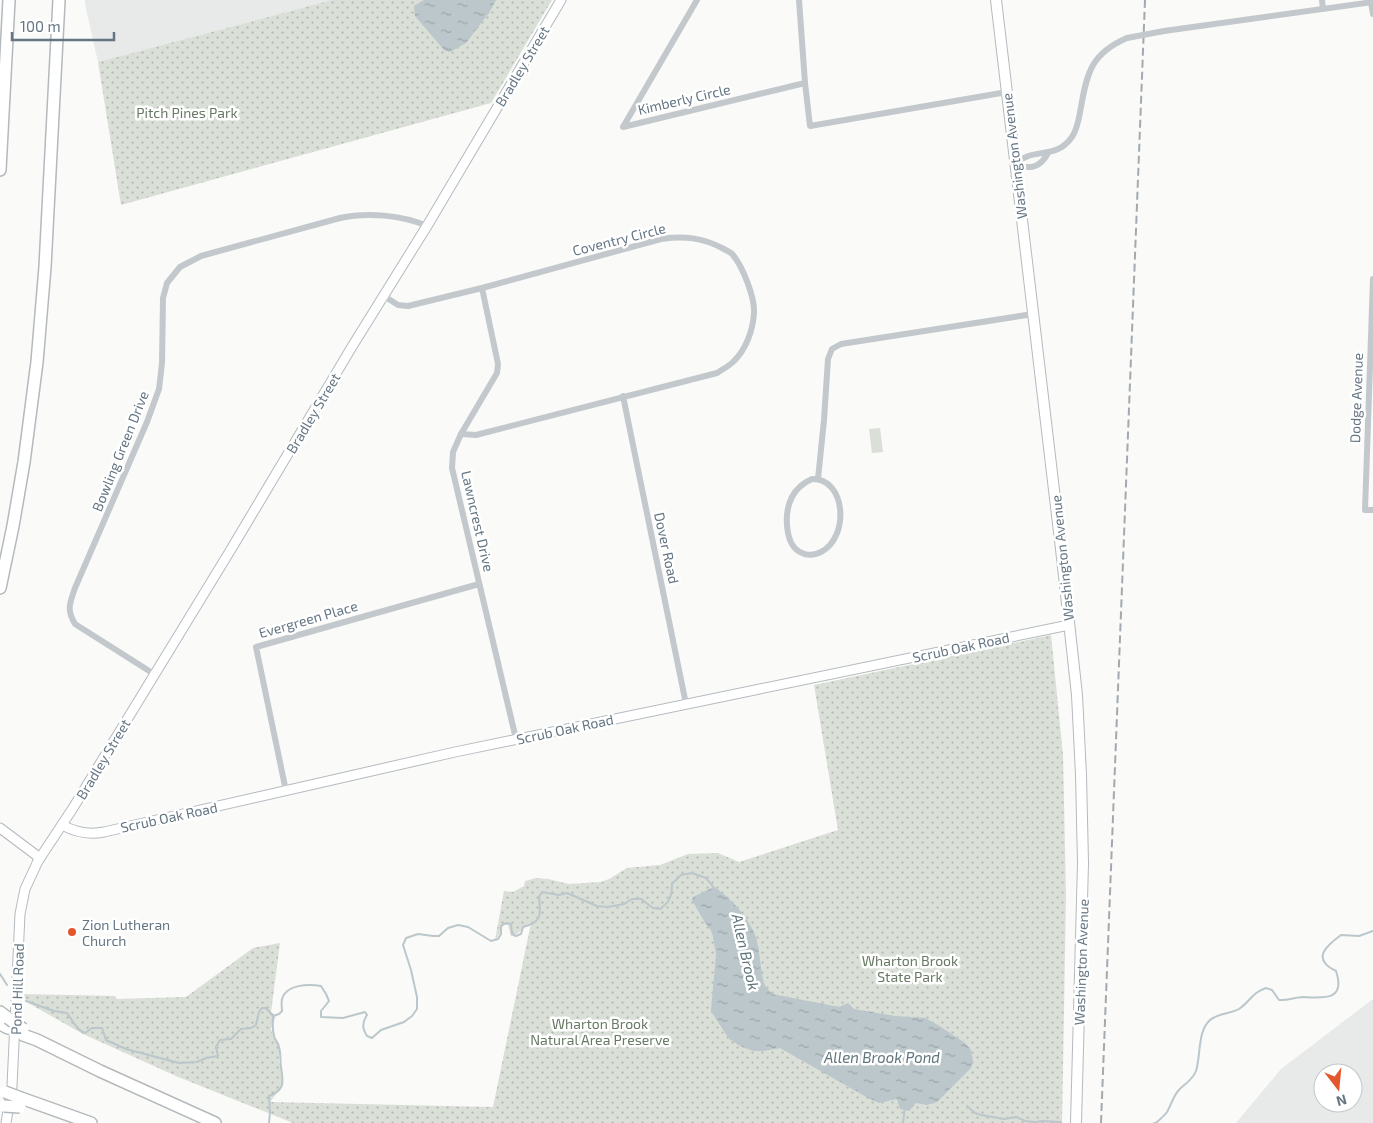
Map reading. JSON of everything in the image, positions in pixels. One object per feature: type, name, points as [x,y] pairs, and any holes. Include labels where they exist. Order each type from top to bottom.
[{"type":"highway","points":[[0,170],[9,0]]},
{"type":"highway","points":[[0,588],[23,470],[39,346],[59,0]]},
{"type":"highway","points":[[4,1020],[37,1040],[100,1071],[215,1123]]},
{"type":"highway","points":[[3,1091],[20,1103],[91,1123]]},
{"type":"highway","points":[[2,1106],[20,1103]]},
{"type":"main road","name":"Bradley Street","points":[[62,825],[427,226],[561,0]]},
{"type":"main road","name":"Washington Avenue","points":[[996,0],[1077,695],[1083,816],[1076,1121]]},
{"type":"main road","name":"Scrub Oak Road","points":[[62,825],[79,832],[100,833],[427,758],[1069,625]]},
{"type":"main road","name":"Pond Hill Road","points":[[6,1123],[13,1078],[20,914],[23,897],[40,858],[62,825]]},
{"type":"main road","points":[[0,828],[40,858]]},
{"type":"street","name":"Kimberly Circle","points":[[697,0],[623,127],[805,83]]},
{"type":"street","points":[[799,0],[810,126],[1007,92]]},
{"type":"street","points":[[1322,0],[1323,9]]},
{"type":"street","points":[[1048,154],[1038,153],[1024,157],[1015,164],[1021,167],[1032,168],[1040,164],[1048,154],[1062,146],[1074,134],[1078,125],[1085,84],[1090,71],[1097,59],[1106,50],[1127,38],[1164,31],[1372,2],[1373,14]]},
{"type":"street","name":"Bowling Green Drive","points":[[154,674],[75,624],[70,617],[69,610],[76,588],[147,422],[159,389],[162,363],[163,298],[167,283],[180,267],[201,256],[340,218],[360,215],[391,217],[408,219],[427,226]]},
{"type":"street","name":"Coventry Circle","points":[[384,296],[398,305],[408,306],[482,288],[660,239],[678,236],[696,238],[714,244],[733,254],[744,272],[754,311],[750,332],[745,347],[733,362],[718,373],[476,435],[461,434]]},
{"type":"street","name":"Dodge Avenue","points":[[1373,279],[1365,510],[1373,510]]},
{"type":"street","name":"Lawncrest Drive","points":[[482,288],[498,364],[498,373],[461,434],[453,452],[452,468],[516,739]]},
{"type":"street","points":[[818,479],[828,359],[832,349],[841,344],[1033,314]]},
{"type":"street","name":"Dover Road","points":[[623,396],[686,704]]},
{"type":"street","points":[[818,479],[826,483],[836,496],[840,510],[839,528],[834,541],[828,547],[816,554],[807,554],[802,553],[792,545],[788,531],[787,516],[789,505],[795,492],[806,482],[818,479]]},
{"type":"street","name":"Evergreen Place","points":[[286,791],[256,646],[479,584]]},
{"type":"shaded area","points":[[85,0],[333,0],[98,62]]},
{"type":"shaded area","points":[[1373,999],[1373,1123],[1236,1123],[1281,1069]]},
{"type":"green space","name":"Pitch Pines Park","points":[[332,0],[552,0],[491,103],[121,205],[98,62]]},
{"type":"green space","points":[[880,428],[883,452],[872,453],[869,429]]},
{"type":"green space","name":"Wharton Brook State Park","points":[[1051,635],[1063,755],[1066,895],[1062,1123],[293,1123],[176,1076],[83,1034],[30,1004],[23,997],[23,994],[115,996],[117,999],[186,997],[253,948],[280,943],[271,1012],[276,1016],[271,1029],[279,1043],[279,1061],[283,1076],[279,1090],[270,1102],[493,1107],[531,923],[517,934],[511,936],[508,925],[503,925],[495,940],[504,891],[513,892],[524,886],[525,881],[536,878],[569,884],[601,882],[627,868],[660,865],[688,854],[718,853],[739,862],[838,830],[814,685]]},
{"type":"water","points":[[424,0],[496,0],[489,13],[466,43],[450,52],[444,50],[415,16],[414,6]]},
{"type":"water","name":"Allen Brook Pond","points":[[714,887],[742,912],[748,921],[756,938],[764,981],[772,994],[839,1007],[848,1003],[854,1009],[895,1016],[925,1018],[965,1043],[971,1050],[973,1061],[971,1068],[937,1102],[927,1105],[916,1103],[909,1111],[900,1109],[897,1099],[879,1103],[870,1099],[780,1048],[754,1051],[742,1047],[729,1039],[711,1011],[716,954],[712,932],[692,900],[693,897]]},
{"type":"waterway","name":"Allen Brook","points":[[26,1001],[54,1011],[67,1013],[78,1029],[85,1033],[92,1028],[102,1028],[106,1040],[126,1049],[179,1063],[197,1062],[218,1056],[216,1047],[220,1040],[231,1039],[241,1029],[251,1028],[256,1025],[262,1008],[266,1008],[273,1016],[279,1014],[282,1011],[282,999],[288,990],[298,986],[316,985],[321,986],[329,1001],[321,1011],[321,1017],[343,1018],[365,1012],[367,1015],[363,1028],[367,1036],[372,1038],[381,1030],[404,1022],[417,1009],[417,997],[403,945],[406,938],[418,934],[439,936],[448,928],[458,925],[468,927],[491,941],[498,939],[501,934],[501,926],[506,923],[511,924],[512,934],[516,936],[521,934],[523,927],[534,923],[539,917],[539,897],[542,892],[559,895],[567,893],[597,906],[608,907],[624,904],[632,899],[641,899],[653,908],[660,909],[670,898],[672,884],[681,875],[692,873],[706,878],[714,888]]},
{"type":"waterway","points":[[1154,1123],[1166,1113],[1176,1093],[1190,1080],[1196,1071],[1203,1031],[1210,1020],[1239,1009],[1257,992],[1266,988],[1272,990],[1279,1000],[1331,996],[1338,988],[1338,981],[1336,971],[1324,962],[1323,957],[1326,948],[1341,935],[1359,936],[1373,931]]},
{"type":"waterway","name":"Allen Brook","points":[[0,974],[7,985]]},
{"type":"waterway","points":[[269,1123],[269,1096],[281,1088],[283,1081],[280,1049],[273,1033],[273,1016]]},
{"type":"waterway","name":"Allen Brook","points":[[967,1106],[975,1113],[981,1115],[1004,1119],[1016,1117],[1034,1122]]},
{"type":"waterway","name":"Allen Brook","points":[[903,1123],[905,1107]]},
{"type":"waterway","points":[[1032,1123],[1041,1121],[1061,1122]]},
{"type":"railway","points":[[1101,1123],[1145,0]]},
{"type":"place","name":"Zion Lutheran Church","points":[[72,932]]},
{"type":"park label","name":"Wharton Brook Natural Area Preserve","points":[[600,1032]]}]
